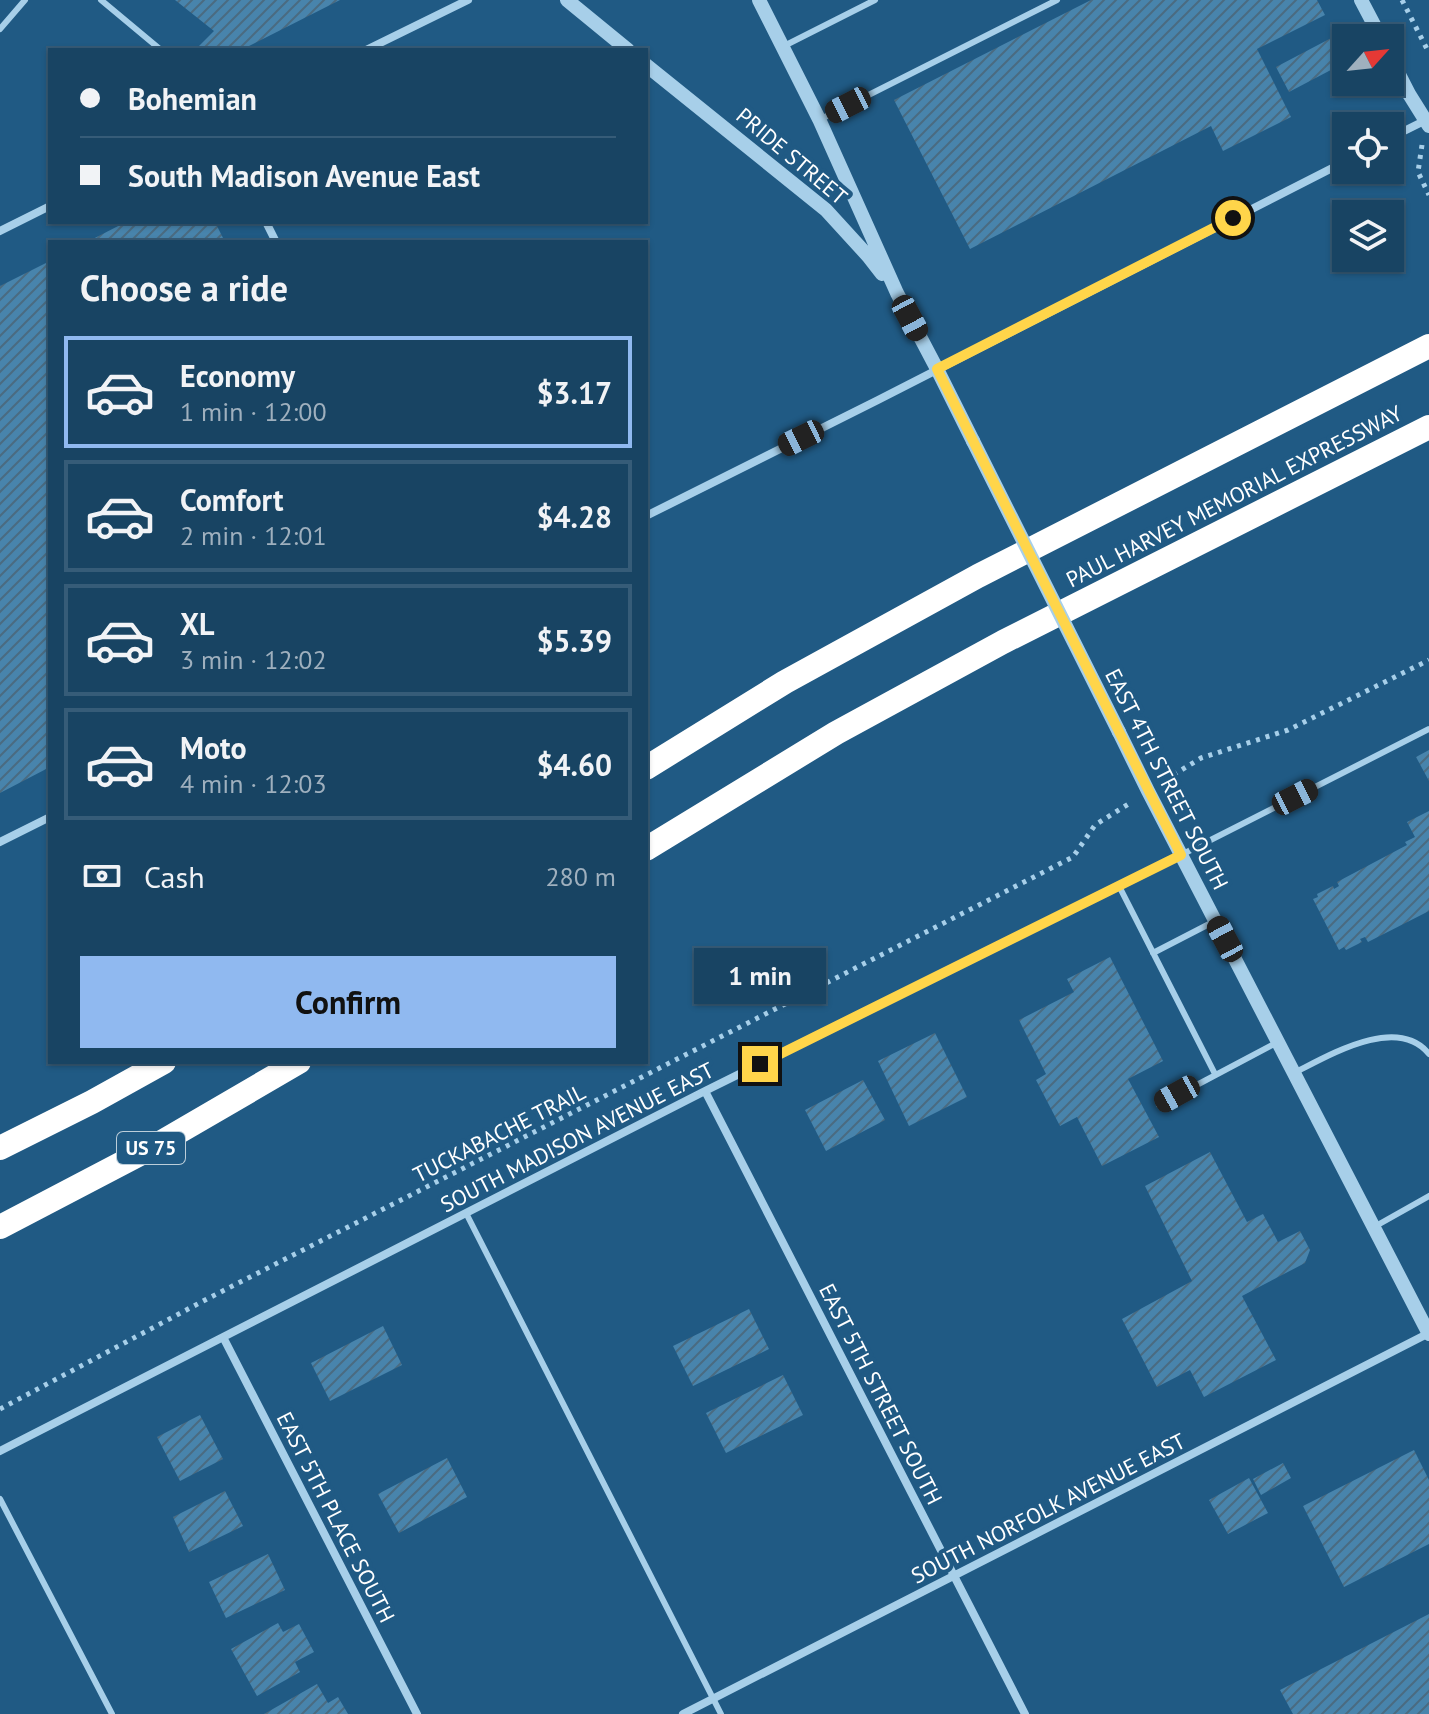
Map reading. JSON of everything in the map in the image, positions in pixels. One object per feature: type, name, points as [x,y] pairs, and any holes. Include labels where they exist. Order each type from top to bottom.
[{"type":"highway","name":"PAUL HARVEY MEMORIAL EXPRESSWAY","points":[[648,767],[785,682],[978,576],[1429,346]]},
{"type":"highway","name":"PAUL HARVEY MEMORIAL EXPRESSWAY","points":[[648,848],[836,733],[1003,642],[1429,427]]},
{"type":"highway","points":[[0,1148],[160,1064]]},
{"type":"highway","name":"US 75","points":[[0,1227],[153,1147],[296,1064]]},
{"type":"street","points":[[370,48],[468,0]]},
{"type":"street","points":[[567,0],[626,48]]},
{"type":"street","name":"PRIDE STREET","points":[[759,0],[819,119],[897,293],[937,369]]},
{"type":"street","points":[[1361,0],[1374,24]]},
{"type":"street","name":"PRIDE STREET","points":[[648,67],[826,210],[897,293]]},
{"type":"street","points":[[1404,84],[1428,122],[1404,132]]},
{"type":"street","points":[[648,515],[1332,168]]},
{"type":"street","points":[[0,231],[48,207]]},
{"type":"street","name":"EAST 4TH STREET SOUTH","points":[[937,369],[1148,791],[1429,1333]]},
{"type":"street","points":[[0,842],[48,818]]},
{"type":"street","name":"SOUTH MADISON AVENUE EAST","points":[[0,1451],[705,1091],[1181,855]]},
{"type":"street","name":"EAST 5TH STREET SOUTH","points":[[705,1091],[1025,1714]]},
{"type":"street","name":"SOUTH NORFOLK AVENUE EAST","points":[[683,1714],[1429,1333]]},
{"type":"street","name":"EAST 5TH PLACE SOUTH","points":[[223,1337],[417,1714]]},
{"type":"lane","points":[[0,29],[25,0]]},
{"type":"lane","points":[[101,0],[159,48]]},
{"type":"lane","points":[[782,47],[875,0]]},
{"type":"lane","points":[[819,119],[1057,0]]},
{"type":"lane","name":"SOUTH MADISON AVENUE EAST","points":[[1181,855],[1429,729]]},
{"type":"lane","points":[[1119,886],[1215,1074]]},
{"type":"lane","points":[[1153,953],[1215,921]]},
{"type":"lane","points":[[1294,1073],[1348,1046],[1376,1037],[1406,1039],[1429,1054]]},
{"type":"lane","points":[[1159,1105],[1278,1042]]},
{"type":"lane","points":[[1374,1227],[1429,1196]]},
{"type":"lane","points":[[466,1213],[721,1714]]},
{"type":"lane","points":[[0,1499],[112,1714]]},
{"type":"path","points":[[1402,0],[1429,53]]},
{"type":"path","points":[[1428,122],[1418,172],[1429,195]]},
{"type":"path","name":"TUCKABACHE TRAIL","points":[[0,1409],[207,1299],[1073,857],[1095,825],[1201,758],[1288,730],[1429,660]]},
{"type":"building","points":[[175,0],[340,0],[245,48],[197,48],[214,31]]},
{"type":"building","points":[[1091,0],[1317,0],[1325,15],[1257,49],[1291,117],[1223,151],[1211,126],[970,249],[894,100]]},
{"type":"building","points":[[1332,38],[1332,69],[1289,92],[1276,67]]},
{"type":"building","points":[[122,224],[216,224],[224,240],[91,240]]},
{"type":"building","points":[[48,262],[48,768],[0,793],[0,286]]},
{"type":"building","points":[[1429,750],[1429,781],[1416,757]]},
{"type":"building","points":[[1429,811],[1429,911],[1368,942],[1365,937],[1360,939],[1362,942],[1346,950],[1344,947],[1339,950],[1313,899],[1333,886],[1334,889],[1339,886],[1337,882],[1407,845],[1405,842],[1415,837],[1407,822]]},
{"type":"building","points":[[1110,957],[1163,1061],[1128,1079],[1159,1137],[1102,1166],[1077,1117],[1060,1126],[1036,1080],[1046,1074],[1019,1020],[1074,992],[1067,979]]},
{"type":"building","points":[[935,1033],[967,1097],[909,1126],[878,1061]]},
{"type":"building","points":[[863,1080],[885,1120],[826,1151],[805,1110]]},
{"type":"building","points":[[1210,1152],[1247,1222],[1263,1214],[1278,1242],[1300,1231],[1310,1250],[1305,1263],[1242,1296],[1276,1360],[1204,1397],[1190,1370],[1157,1387],[1122,1319],[1192,1281],[1145,1186]]},
{"type":"building","points":[[749,1309],[769,1349],[693,1386],[673,1346]]},
{"type":"building","points":[[383,1326],[402,1365],[330,1401],[311,1363]]},
{"type":"building","points":[[783,1375],[803,1415],[726,1453],[706,1413]]},
{"type":"building","points":[[200,1415],[223,1459],[180,1481],[157,1437]]},
{"type":"building","points":[[1414,1450],[1429,1480],[1429,1544],[1344,1587],[1303,1506]]},
{"type":"building","points":[[447,1458],[467,1497],[399,1533],[378,1494]]},
{"type":"building","points":[[1283,1463],[1291,1478],[1261,1495],[1253,1479]]},
{"type":"building","points":[[1249,1478],[1268,1513],[1228,1534],[1209,1500]]},
{"type":"building","points":[[225,1491],[243,1526],[189,1552],[173,1517]]},
{"type":"building","points":[[268,1554],[285,1590],[226,1618],[209,1582]]},
{"type":"building","points":[[1429,1614],[1429,1714],[1293,1714],[1280,1690]]},
{"type":"building","points":[[278,1623],[283,1632],[299,1624],[314,1652],[295,1662],[300,1672],[257,1696],[231,1649]]},
{"type":"building","points":[[317,1684],[328,1703],[338,1697],[348,1714],[264,1714]]},
{"type":"route","points":[[760,1064],[1181,855],[937,369],[1233,218]]}]
